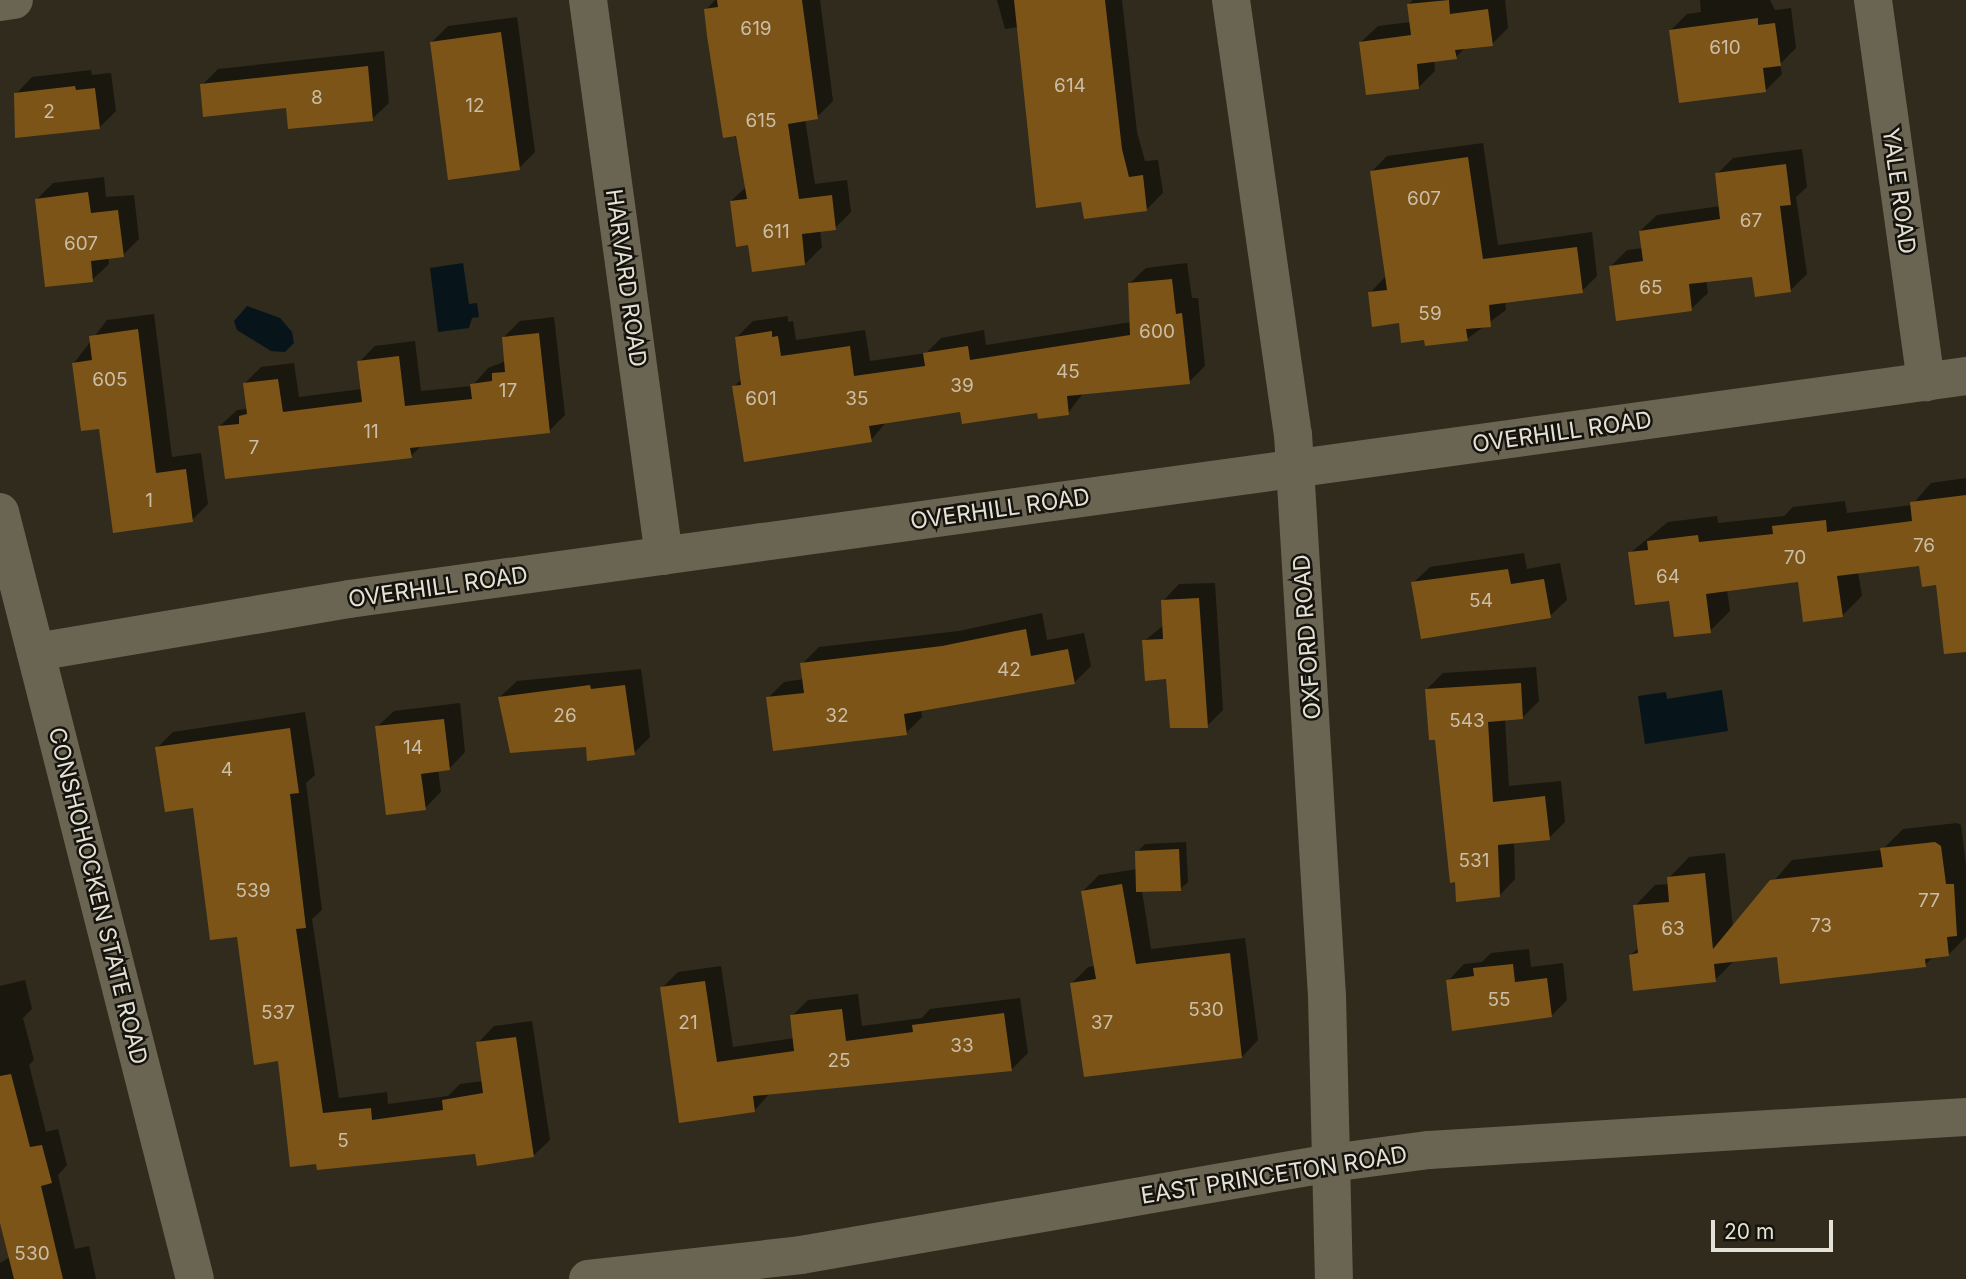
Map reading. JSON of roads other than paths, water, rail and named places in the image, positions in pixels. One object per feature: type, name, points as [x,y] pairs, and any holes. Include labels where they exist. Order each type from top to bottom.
[{"type":"street","points":[[0,2],[14,0]]},
{"type":"street","name":"HARVARD ROAD","points":[[588,0],[664,556]]},
{"type":"street","name":"OXFORD ROAD","points":[[1231,0],[1296,469],[1322,893],[1334,1279]]},
{"type":"street","name":"YALE ROAD","points":[[1873,0],[1926,382]]},
{"type":"street","name":"OVERHILL ROAD","points":[[36,652],[254,613],[1966,376]]},
{"type":"street","name":"CONSHOHOCKEN STATE ROAD","points":[[0,512],[195,1279]]},
{"type":"street","name":"EAST PRINCETON ROAD","points":[[588,1279],[801,1255],[1331,1163],[1429,1150],[1966,1117]]}]
